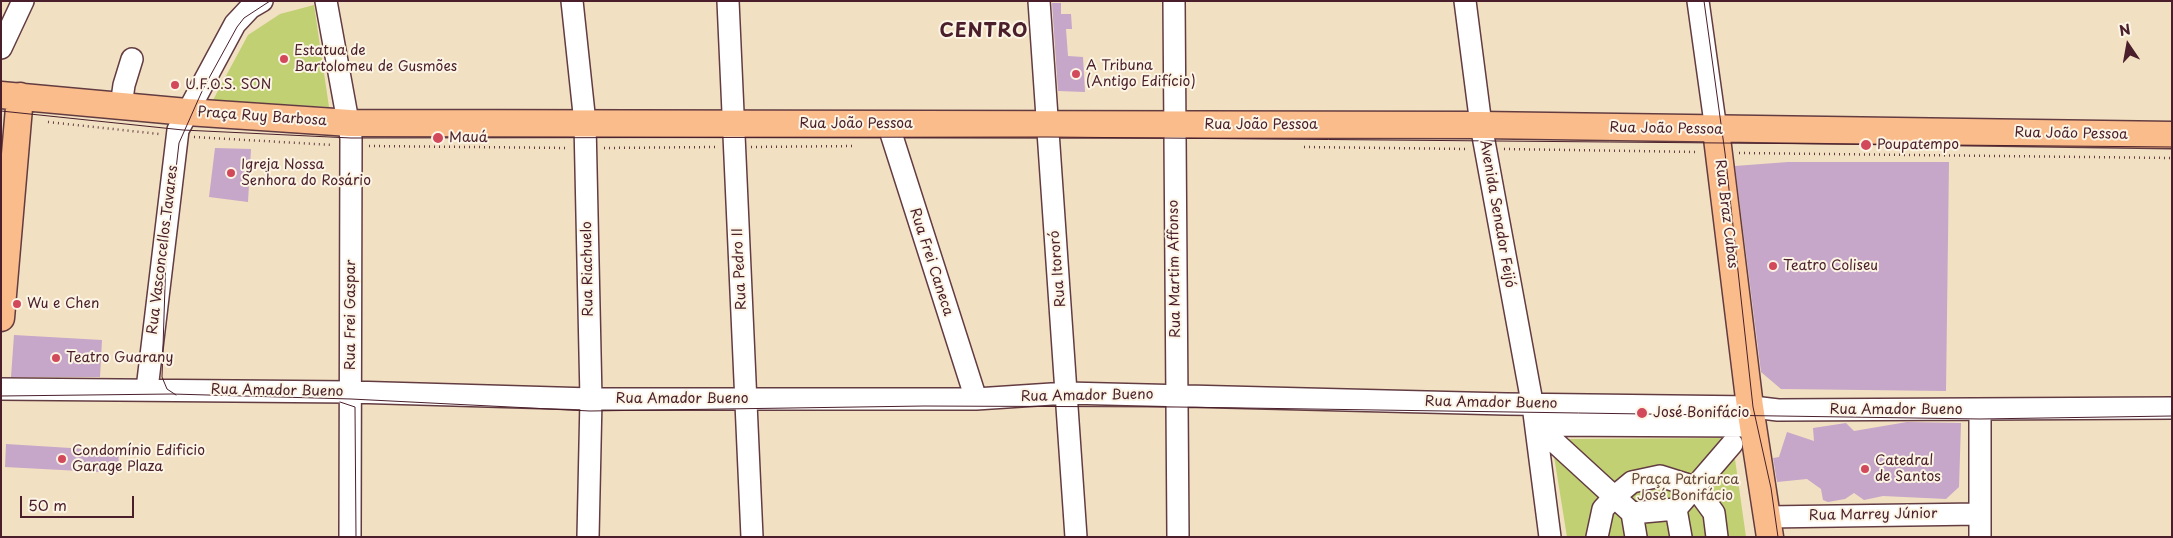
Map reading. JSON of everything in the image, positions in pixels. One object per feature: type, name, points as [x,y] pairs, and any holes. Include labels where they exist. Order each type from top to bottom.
[{"type":"main road","points":[[1,318],[13,103],[122,106],[187,112]]},
{"type":"main road","name":"Praça Ruy Barbosa","points":[[187,112],[351,134]]},
{"type":"main road","name":"Rua João Pessoa","points":[[351,134],[734,136],[888,124],[1047,124],[1173,125],[1483,137],[1717,141],[2172,136]]},
{"type":"main road","name":"Rua Braz Cubas","points":[[1717,141],[1751,417]]},
{"type":"main road","points":[[1751,417],[1768,527]]},
{"type":"street","points":[[1,48],[23,1]]},
{"type":"street","name":"Praça Ruy Barbosa","points":[[187,112],[235,24],[250,8],[262,1]]},
{"type":"street","name":"Praça Ruy Barbosa","points":[[326,1],[351,134]]},
{"type":"street","name":"Rua Riachuelo","points":[[572,1],[585,136],[591,399],[588,537]]},
{"type":"street","name":"Rua Pedro II","points":[[728,1],[752,537]]},
{"type":"street","name":"Rua Itororó","points":[[1039,1],[1076,537]]},
{"type":"street","name":"Rua Martim Affonso","points":[[1174,1],[1173,125],[1178,537]]},
{"type":"street","name":"Avenida Senador Feijó","points":[[1464,1],[1483,137],[1534,414]]},
{"type":"street","name":"Rua Braz Cubas","points":[[1698,1],[1717,141]]},
{"type":"street","points":[[122,106],[124,85],[132,59]]},
{"type":"street","name":"Rua Vasconcellos Tavares","points":[[148,389],[176,136],[187,112]]},
{"type":"street","name":"Rua Frei Caneca","points":[[888,124],[976,398]]},
{"type":"street","name":"Rua Frei Gaspar","points":[[350,537],[351,134]]},
{"type":"street","name":"Rua Amador Bueno","points":[[1,389],[351,392],[591,399],[976,398],[1067,393],[1177,395],[1534,414]]},
{"type":"street","name":"Rua Amador Bueno","points":[[1751,417],[1778,410],[2172,408]]},
{"type":"street","points":[[1980,410],[1980,537]]},
{"type":"street","points":[[1534,414],[1751,417]]},
{"type":"street","points":[[1534,414],[1614,497],[1632,513],[1636,537]]},
{"type":"street","points":[[1534,414],[1550,537]]},
{"type":"street","points":[[1632,513],[1676,509],[1732,444]]},
{"type":"street","points":[[1597,537],[1603,508],[1614,497],[1632,482],[1660,476],[1695,487],[1714,513],[1718,537]]},
{"type":"street","points":[[1676,509],[1681,537]]},
{"type":"street","name":"Rua Marrey Júnior","points":[[1768,527],[1979,514]]},
{"type":"path","points":[[13,103],[176,136],[351,134],[734,136],[864,146]]},
{"type":"path","points":[[1300,147],[1483,137],[1717,141],[2172,158]]},
{"type":"green space","points":[[314,5],[329,107],[213,100],[248,35],[280,14]]},
{"type":"green space","name":"Praça Patriarca José Bonifácio","points":[[1732,438],[1746,537],[1567,537],[1553,450],[1566,439]]},
{"type":"building","points":[[1052,3],[1061,3],[1061,14],[1071,14],[1072,29],[1066,29],[1068,56],[1083,57],[1085,92],[1058,91]]},
{"type":"building","name":"Igreja Nossa Senhora do Rosário","points":[[215,148],[251,149],[248,202],[209,197]]},
{"type":"building","name":"Poupatempo","points":[[1788,162],[1949,162],[1946,391],[1781,389],[1761,372],[1735,166]]},
{"type":"building","name":"Teatro Guarany","points":[[14,335],[102,340],[100,377],[11,377]]},
{"type":"building","name":"Catedral de Santos","points":[[1907,422],[1961,423],[1959,487],[1946,499],[1883,496],[1864,500],[1854,493],[1845,499],[1828,502],[1823,500],[1821,489],[1807,479],[1777,482],[1773,458],[1779,457],[1787,432],[1814,441],[1813,428],[1846,423],[1854,431]]},
{"type":"building","name":"Condomínio Edificio Garage Plaza","points":[[6,444],[119,451],[118,473],[5,467]]},
{"type":"tram line","points":[[176,395],[167,389],[162,377],[166,256],[179,143],[203,89],[237,27],[244,18],[270,1]]},
{"type":"tram line","points":[[1704,1],[1725,153],[1753,407],[1771,488],[1778,537]]},
{"type":"tram line","points":[[1,111],[183,130],[351,138],[1047,137],[2172,147]]},
{"type":"tram line","points":[[1,396],[172,394],[351,399],[590,411],[924,406],[1177,407],[1980,419],[2172,416]]},
{"type":"tram line","points":[[340,402],[355,407],[356,537]]},
{"type":"place","name":"Estatua de Bartolomeu de Gusmões","points":[[284,59]]},
{"type":"place","name":"A Tribuna (Antigo Edifício)","points":[[1076,74]]},
{"type":"place","name":"U.F.O.S. SON","points":[[175,85]]},
{"type":"place","name":"Mauá","points":[[438,138]]},
{"type":"place","name":"Poupatempo","points":[[1866,145]]},
{"type":"place","name":"Igreja Nossa Senhora do Rosário","points":[[231,173]]},
{"type":"place","name":"Teatro Coliseu","points":[[1773,266]]},
{"type":"place","name":"Wu e Chen","points":[[17,304]]},
{"type":"place","name":"Teatro Guarany","points":[[56,358]]},
{"type":"place","name":"José Bonifácio","points":[[1642,413]]},
{"type":"place","name":"Condomínio Edificio Garage Plaza","points":[[62,459]]},
{"type":"place","name":"Catedral de Santos","points":[[1865,469]]},
{"type":"district","name":"CENTRO","points":[[984,32]]}]
